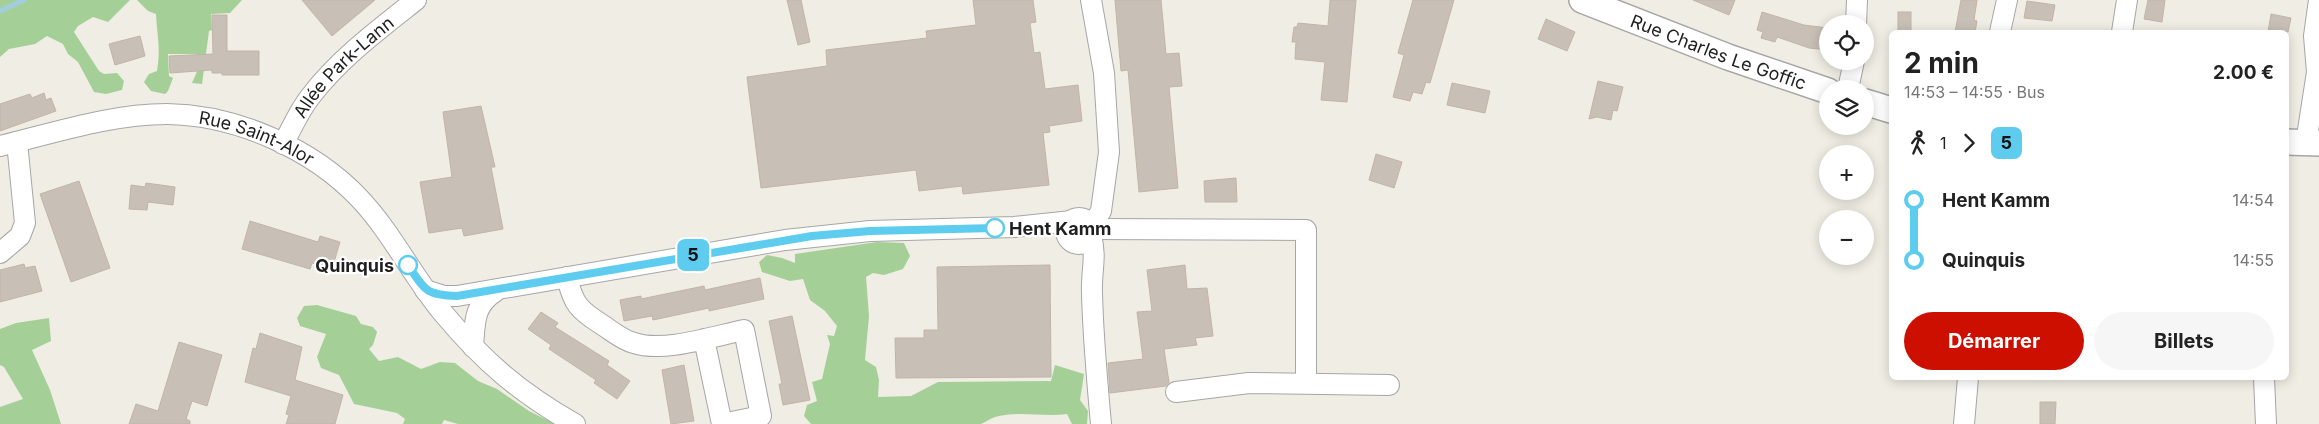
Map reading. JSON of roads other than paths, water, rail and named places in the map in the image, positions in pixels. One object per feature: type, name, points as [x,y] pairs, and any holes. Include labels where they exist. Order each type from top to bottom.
[{"type":"street","name":"Allée Park-Lann","points":[[283,144],[299,114],[326,78],[348,55],[416,0]]},
{"type":"street","points":[[1081,230],[1101,210],[1109,152],[1106,95],[1100,44],[1091,0]]},
{"type":"street","name":"Rue Charles Le Goffic","points":[[1582,0],[1728,57],[1819,88]]},
{"type":"street","points":[[1856,0],[1856,15]]},
{"type":"street","points":[[2000,30],[2007,0]]},
{"type":"street","points":[[2122,30],[2127,0]]},
{"type":"street","points":[[2304,143],[2317,72],[2314,36],[2319,0]]},
{"type":"street","points":[[1874,105],[1889,109]]},
{"type":"street","name":"Rue Saint-Alor","points":[[9,144],[95,124],[168,114],[219,121],[283,144],[318,165],[360,199],[425,290],[473,347],[512,383],[575,424]]},
{"type":"street","points":[[0,253],[20,236],[25,223],[9,144]]},
{"type":"street","points":[[425,290],[444,296],[496,291],[567,277],[812,236],[870,231],[1014,228],[1081,230],[1306,230],[1306,383]]},
{"type":"street","points":[[1081,230],[1095,252],[1091,276],[1095,367],[1101,424]]},
{"type":"street","points":[[567,277],[571,297],[580,309],[628,341],[653,346],[744,330],[761,416],[722,424],[704,338]]},
{"type":"street","points":[[442,312],[480,304],[496,291]]},
{"type":"street","points":[[473,347],[474,324],[480,304]]},
{"type":"street","points":[[1964,424],[1968,380]]},
{"type":"street","points":[[2264,380],[2266,424]]},
{"type":"street","points":[[1176,392],[1249,383],[1389,385]]},
{"type":"waterway","points":[[0,11],[24,0]]},
{"type":"place","name":"Hent Kamm","points":[[995,228]]},
{"type":"place","name":"Quinquis","points":[[408,265]]}]
